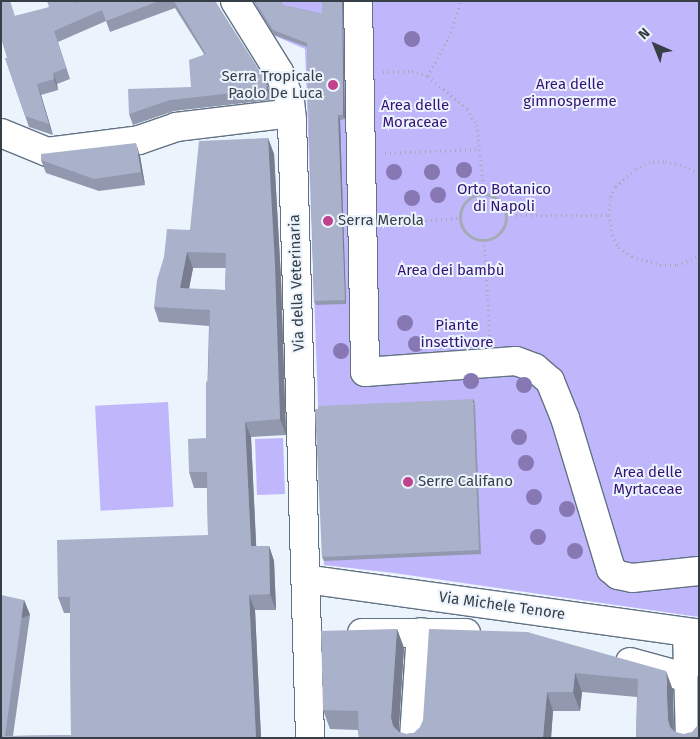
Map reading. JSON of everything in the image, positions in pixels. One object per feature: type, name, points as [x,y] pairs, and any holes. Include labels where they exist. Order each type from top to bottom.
[{"type":"street","name":"Via della Veterinaria","points":[[234,1],[279,72],[286,88],[291,113],[310,738]]},
{"type":"street","points":[[358,1],[365,372],[516,361],[535,368],[550,381],[565,418],[611,569],[618,575],[632,578],[699,571]]},
{"type":"street","points":[[1,133],[47,152],[139,140],[176,127],[291,113]]},
{"type":"street","name":"Via Michele Tenore","points":[[305,579],[537,630],[693,634]]},
{"type":"street","points":[[414,738],[421,632]]},
{"type":"street","points":[[307,634],[421,632],[488,634]]},
{"type":"street","points":[[690,738],[694,680],[693,634]]},
{"type":"street","points":[[603,654],[694,680]]},
{"type":"path","points":[[428,76],[449,37],[461,1]]},
{"type":"path","points":[[359,74],[412,70],[428,76],[467,109],[477,125],[484,193]]},
{"type":"path","points":[[360,154],[480,149]]},
{"type":"path","points":[[699,173],[681,165],[664,161],[650,162],[635,169],[615,187],[610,199],[609,215],[612,235],[619,247],[638,259],[660,265],[677,265],[699,256]]},
{"type":"path","points":[[484,193],[498,198],[503,204],[506,214],[505,226],[501,232],[495,237],[484,240],[472,237],[466,232],[460,218],[464,204],[470,198],[484,193]]},
{"type":"path","points":[[506,214],[609,215]]},
{"type":"path","points":[[362,224],[460,218]]},
{"type":"path","points":[[484,240],[491,363]]},
{"type":"green space","name":"Orto Botanico di Napoli","points":[[249,1],[699,1],[699,617],[394,573],[324,565],[305,49],[266,32]]},
{"type":"green space","points":[[168,402],[173,507],[101,511],[95,406]]},
{"type":"green space","points":[[283,438],[285,494],[257,495],[255,439]]},
{"type":"building","points":[[1,1],[10,1],[15,16],[49,7],[47,1],[74,1],[75,3],[79,1],[159,1],[106,21],[102,10],[54,31],[66,68],[53,73],[54,79],[37,84],[49,124],[25,116],[5,58],[7,58],[1,38]]},
{"type":"building","points":[[174,1],[215,1],[265,79],[267,89],[170,100],[129,114],[128,89],[191,87],[189,60],[206,54]]},
{"type":"building","points":[[255,1],[281,1],[283,5],[322,14],[322,1],[342,1],[343,115],[338,115],[345,300],[314,301],[307,43],[273,30]]},
{"type":"building","points":[[268,138],[275,264],[280,419],[245,422],[251,546],[269,546],[270,594],[249,595],[256,738],[1,738],[1,595],[24,600],[5,736],[71,735],[70,597],[58,597],[57,540],[208,535],[207,472],[189,472],[188,439],[206,438],[206,382],[208,381],[210,310],[154,307],[157,280],[164,257],[167,229],[190,230],[199,141]],"holes":[[[187,252],[226,253],[225,290],[180,288]]]},
{"type":"building","points":[[136,143],[141,172],[94,179],[41,160],[41,154]]},
{"type":"building","name":"Serre Califano","points":[[473,399],[479,550],[322,557],[315,409],[318,409],[318,406]]},
{"type":"building","points":[[397,629],[391,718],[393,726],[399,732],[406,734],[414,733],[420,727],[423,720],[429,629],[527,632],[666,671],[668,720],[670,727],[675,732],[683,734],[692,732],[697,726],[697,676],[699,676],[699,738],[636,738],[638,679],[575,673],[573,692],[547,692],[543,738],[359,738],[358,711],[323,710],[321,631]]},
{"type":"place","name":"Serra Tropicale Paolo De Luca","points":[[333,85]]},
{"type":"place","name":"Serra Merola","points":[[328,221]]},
{"type":"place","name":"Serre Califano","points":[[408,482]]},
{"type":"park label","name":"Area delle gimnosperme","points":[[570,92]]},
{"type":"park label","name":"Area delle Moraceae","points":[[415,114]]},
{"type":"park label","name":"Area dei bambù","points":[[451,271]]},
{"type":"park label","name":"Piante insettivore","points":[[457,334]]},
{"type":"park label","name":"Area delle Myrtaceae","points":[[648,480]]}]
